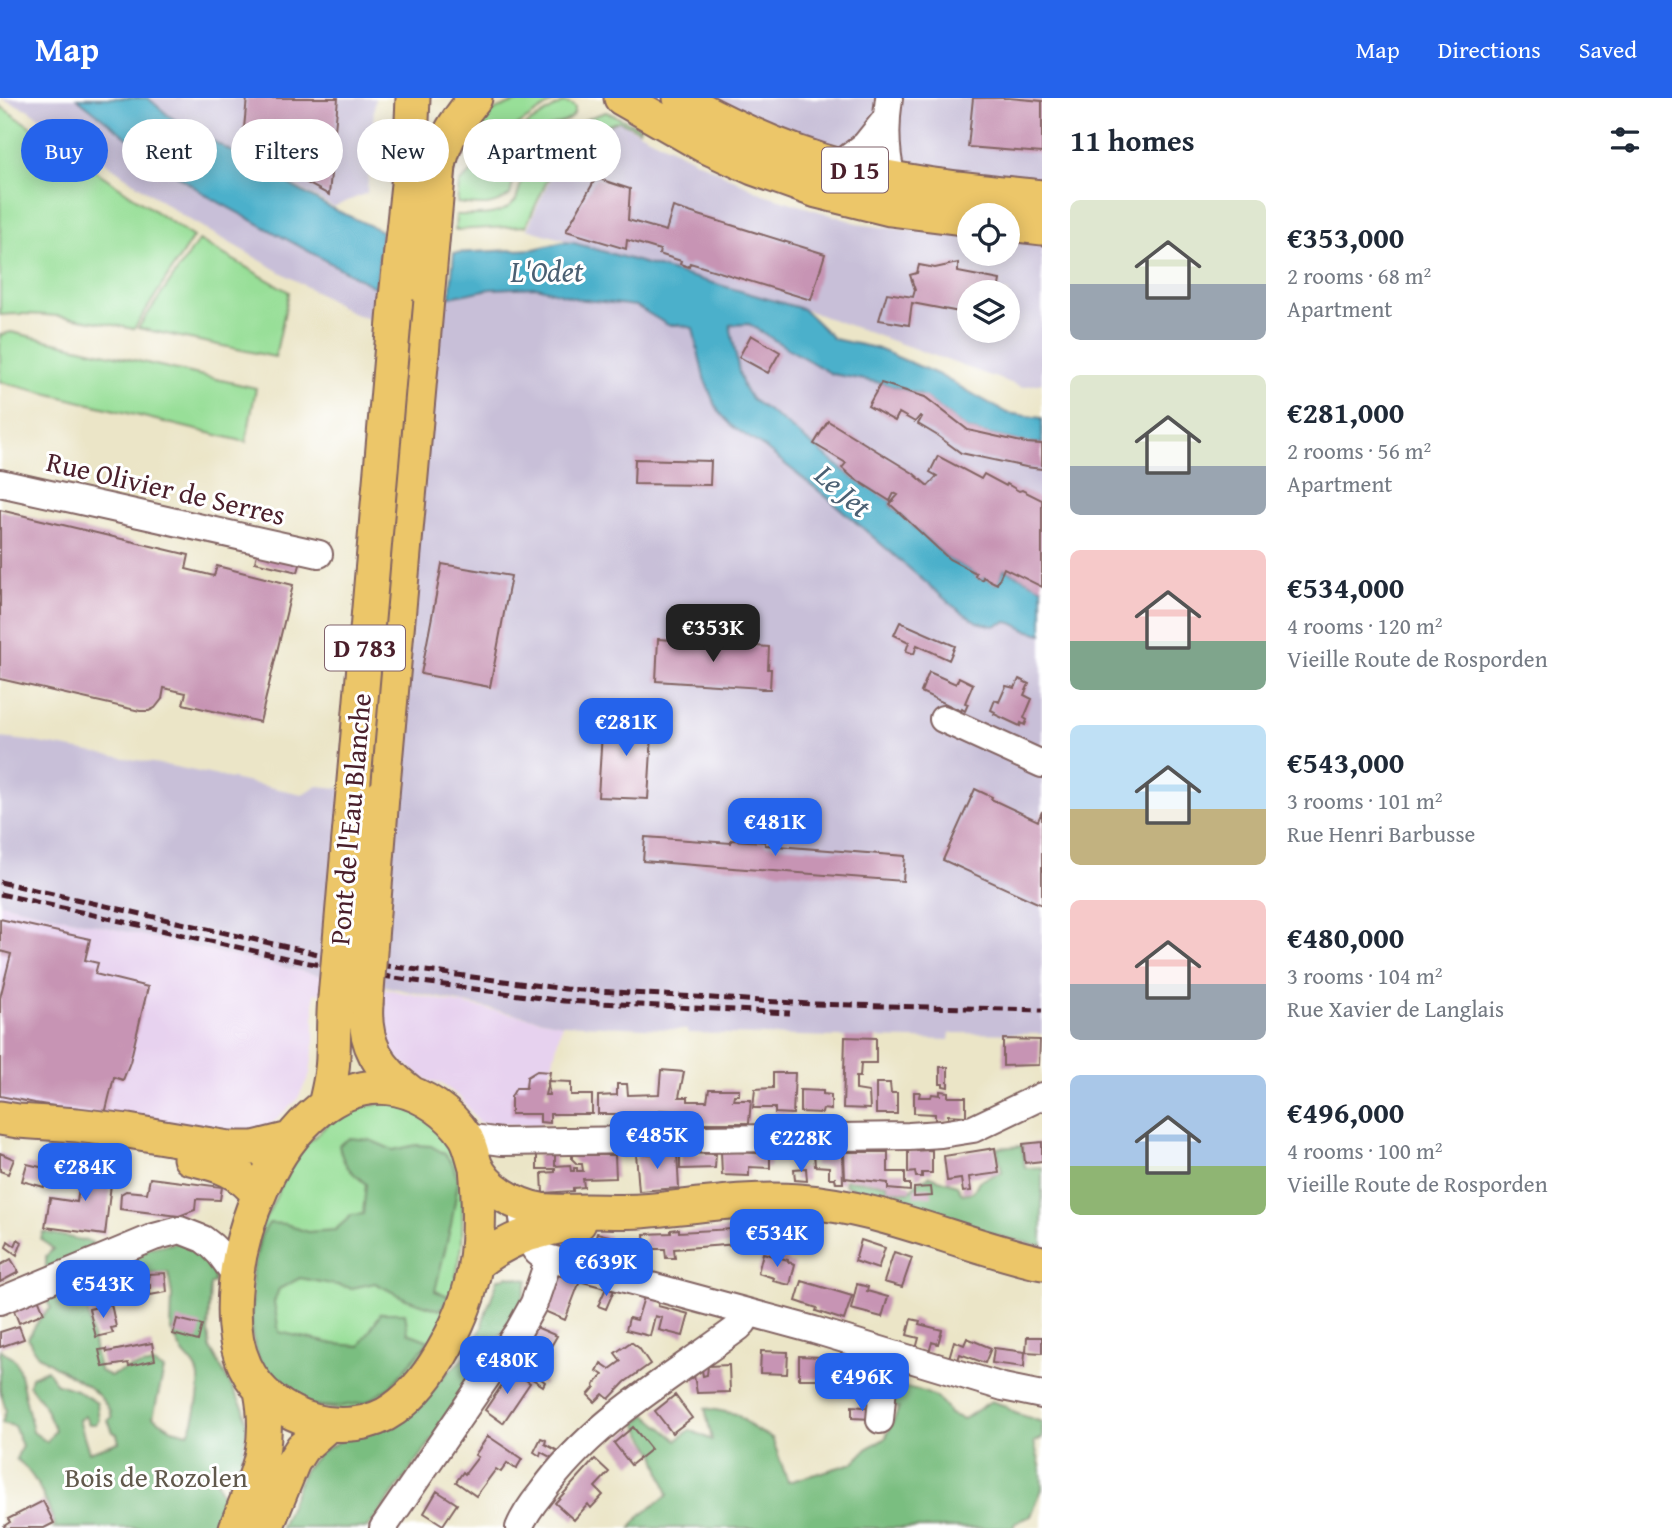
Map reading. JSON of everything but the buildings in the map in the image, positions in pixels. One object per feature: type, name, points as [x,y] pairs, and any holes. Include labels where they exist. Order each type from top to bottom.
[{"type":"main road","name":"D 783","points":[[414,98],[413,127],[421,200]]},
{"type":"main road","name":"D 783","points":[[421,200],[439,166],[443,148],[454,125],[475,98]]},
{"type":"main road","name":"D 15","points":[[621,98],[720,153],[817,191],[890,209],[957,217]]},
{"type":"main road","name":"D 15","points":[[680,98],[785,147],[839,165],[913,182],[1042,197]]},
{"type":"main road","name":"Pont de l'Eau Blanche","points":[[325,1105],[332,1070],[332,1022],[350,1001],[381,810],[421,200]]},
{"type":"main road","points":[[1020,225],[1042,228]]},
{"type":"main road","name":"Pont de l'Eau Blanche","points":[[350,1001],[365,1016],[373,1051],[388,1074],[410,1092]]},
{"type":"main road","points":[[368,1087],[410,1092],[438,1108],[454,1123],[473,1167],[478,1220],[471,1286],[458,1321],[439,1358],[416,1388],[394,1409],[355,1424],[329,1424],[296,1415],[261,1391],[245,1367],[239,1350],[234,1315],[237,1277],[246,1232],[259,1195],[278,1156],[290,1139],[325,1105],[340,1095],[368,1087]]},
{"type":"main road","points":[[0,1118],[114,1138],[224,1167],[245,1180],[259,1195]]},
{"type":"main road","points":[[0,1132],[21,1136],[114,1138],[242,1149],[290,1139]]},
{"type":"main road","points":[[473,1167],[503,1196],[525,1206],[546,1211],[640,1211],[781,1200],[831,1204],[901,1221],[987,1249],[1042,1263]]},
{"type":"main road","points":[[475,1264],[507,1242],[540,1246],[640,1211]]},
{"type":"main road","points":[[256,1515],[264,1445],[265,1412],[261,1391]]},
{"type":"main road","points":[[256,1515],[302,1448],[329,1424]]},
{"type":"street","points":[[839,165],[865,145],[887,109]]},
{"type":"street","points":[[887,109],[887,155],[892,178]]},
{"type":"street","name":"Rue Olivier de Serres","points":[[0,483],[319,554]]},
{"type":"street","points":[[943,719],[1042,764]]},
{"type":"street","points":[[383,1528],[519,1330],[534,1303],[540,1246],[526,1222],[473,1167],[502,1142],[941,1134],[973,1129],[1035,1099]]},
{"type":"street","points":[[0,1301],[154,1237],[180,1230],[212,1245],[237,1277]]},
{"type":"street","points":[[540,1246],[748,1313],[814,1330],[943,1370],[1042,1395]]},
{"type":"street","points":[[519,1528],[546,1486],[576,1452],[622,1411],[739,1327],[748,1313]]},
{"type":"street","points":[[880,1420],[886,1352]]},
{"type":"shaded area","points":[[0,98],[77,98],[103,119],[42,119],[29,110]]},
{"type":"shaded area","points":[[148,98],[375,98],[373,119],[357,119],[357,182],[368,182],[367,193],[333,207],[288,182],[343,182],[343,119],[231,119],[231,150],[217,143],[217,119],[174,119]]},
{"type":"shaded area","points":[[717,98],[1042,98],[1042,180],[939,167],[828,142]]},
{"type":"shaded area","points":[[108,123],[122,134],[122,174],[108,164]]},
{"type":"shaded area","points":[[621,123],[763,194],[864,225],[957,236],[957,266],[1020,266],[1020,242],[1042,245],[1042,383],[1022,387],[803,309],[527,229],[549,182],[621,182]]},
{"type":"shaded area","points":[[134,182],[187,182],[209,197],[376,288],[450,297],[490,289],[537,287],[578,299],[636,306],[668,325],[693,328],[749,324],[803,356],[869,380],[919,394],[968,430],[1042,444],[1042,1034],[950,1033],[949,1040],[688,1033],[687,1030],[562,1024],[384,986],[336,979],[0,903],[0,738],[176,767],[302,794],[318,786],[400,794],[431,341],[352,313],[183,216]]},
{"type":"shaded area","points":[[0,903],[336,979],[562,1024],[540,1114],[540,1126],[479,1123],[461,1098],[442,1084],[431,1082],[419,1074],[391,1050],[383,1032],[383,1006],[314,993],[314,1045],[310,1074],[297,1100],[269,1126],[232,1136],[0,1105]]},
{"type":"green space","points":[[527,98],[559,98],[527,119],[481,119]]},
{"type":"green space","points":[[562,103],[575,107],[569,119],[536,119]]},
{"type":"green space","points":[[0,106],[21,120],[21,182],[108,182],[108,179],[193,237],[134,329],[51,315],[0,315]]},
{"type":"green space","points":[[606,112],[640,127],[639,130],[621,122],[621,119],[588,119]]},
{"type":"green space","points":[[463,180],[463,182],[513,182],[510,195],[491,204],[479,205],[457,203],[459,183]]},
{"type":"green space","points":[[521,182],[546,182],[526,226],[455,230],[456,215],[496,213],[516,200]]},
{"type":"green space","points":[[199,240],[289,292],[275,357],[138,328]]},
{"type":"green space","points":[[11,332],[256,388],[246,442],[0,382],[0,335]]},
{"type":"green space","points":[[393,1102],[424,1115],[452,1144],[459,1159],[463,1184],[462,1246],[453,1292],[437,1332],[405,1379],[381,1398],[368,1405],[344,1411],[309,1406],[249,1332],[258,1234],[297,1153],[344,1109]]},
{"type":"green space","points":[[350,1138],[370,1140],[393,1150],[416,1145],[431,1146],[445,1154],[453,1165],[458,1182],[435,1291],[449,1296],[440,1310],[406,1299],[375,1283],[352,1288],[300,1278],[279,1289],[274,1302],[279,1332],[334,1344],[360,1346],[381,1313],[405,1313],[408,1333],[429,1341],[391,1386],[367,1402],[335,1407],[310,1405],[295,1400],[266,1371],[258,1357],[252,1336],[252,1272],[261,1236],[269,1223],[286,1224],[307,1232],[335,1230],[352,1215],[363,1214],[366,1184],[348,1168],[339,1145]]},
{"type":"green space","points":[[1022,1146],[1025,1168],[1042,1167],[1042,1246],[966,1227],[844,1185],[845,1180],[887,1184],[888,1190],[908,1192],[930,1176],[957,1185],[962,1194],[973,1192],[979,1181],[1002,1172],[997,1148]]},
{"type":"green space","name":"Bois de Rozolen","points":[[43,1232],[92,1242],[97,1258],[180,1242],[201,1254],[202,1258],[207,1257],[213,1264],[214,1282],[210,1285],[208,1332],[210,1348],[244,1409],[247,1427],[241,1462],[232,1489],[225,1476],[217,1480],[220,1491],[229,1504],[218,1528],[53,1528],[55,1524],[40,1488],[16,1459],[22,1446],[14,1426],[2,1423],[6,1410],[0,1390],[0,1349],[15,1360],[19,1370],[33,1432],[47,1442],[55,1430],[44,1405],[29,1385],[31,1377],[47,1370],[55,1383],[76,1390],[97,1403],[99,1420],[96,1424],[89,1424],[85,1416],[79,1420],[89,1452],[119,1442],[108,1420],[112,1417],[99,1396],[36,1353],[28,1338],[40,1318],[51,1308],[45,1298],[64,1292],[62,1280],[46,1267],[46,1256],[53,1249],[41,1239]],"holes":[[[168,1272],[172,1295],[171,1331],[182,1351],[195,1366],[199,1379],[197,1404],[188,1433],[172,1429],[153,1417],[164,1370],[154,1364],[130,1368],[110,1376],[100,1371],[87,1307],[103,1296],[111,1286],[123,1284],[123,1276]]]},
{"type":"green space","points":[[508,1276],[528,1280],[519,1309],[482,1360],[482,1372],[373,1521],[366,1528],[281,1528],[304,1470],[321,1452],[427,1391],[465,1357],[482,1328],[498,1279]]},
{"type":"green space","points":[[888,1384],[932,1396],[939,1400],[949,1414],[964,1419],[991,1401],[1042,1422],[1042,1438],[1034,1442],[1041,1469],[1042,1489],[1031,1516],[1015,1523],[1013,1528],[631,1528],[641,1515],[668,1495],[655,1454],[636,1424],[646,1414],[677,1440],[690,1430],[712,1440],[705,1408],[736,1414],[756,1430],[772,1438],[788,1482],[853,1463],[869,1447],[885,1439],[899,1408],[888,1403]]},
{"type":"water","points":[[77,98],[148,98],[174,119],[122,119],[122,134],[108,123],[108,119],[103,119]]},
{"type":"water","points":[[217,143],[231,151],[231,182],[285,182],[331,208],[382,231],[376,288],[209,197],[187,182],[217,182]]},
{"type":"water","points":[[563,242],[803,309],[834,339],[876,348],[937,374],[1007,413],[1042,418],[1042,444],[968,430],[919,394],[881,383],[832,374],[749,324],[730,325],[739,372],[751,399],[852,477],[892,502],[890,505],[949,559],[976,573],[975,576],[997,584],[1004,569],[1042,587],[1042,634],[1012,623],[994,626],[977,622],[953,606],[829,499],[765,448],[733,427],[720,413],[704,378],[693,328],[668,325],[636,306],[578,299],[537,287],[490,289],[450,297],[454,253],[534,249]]},
{"type":"railway","points":[[0,882],[349,961],[565,989],[811,1004],[1042,1010]]},
{"type":"railway","points":[[0,894],[304,962],[407,980],[564,1001],[790,1013]]},
{"type":"water label","name":"L'Odet","points":[[547,272]]},
{"type":"water label","name":"Le Jet","points":[[843,491]]}]
